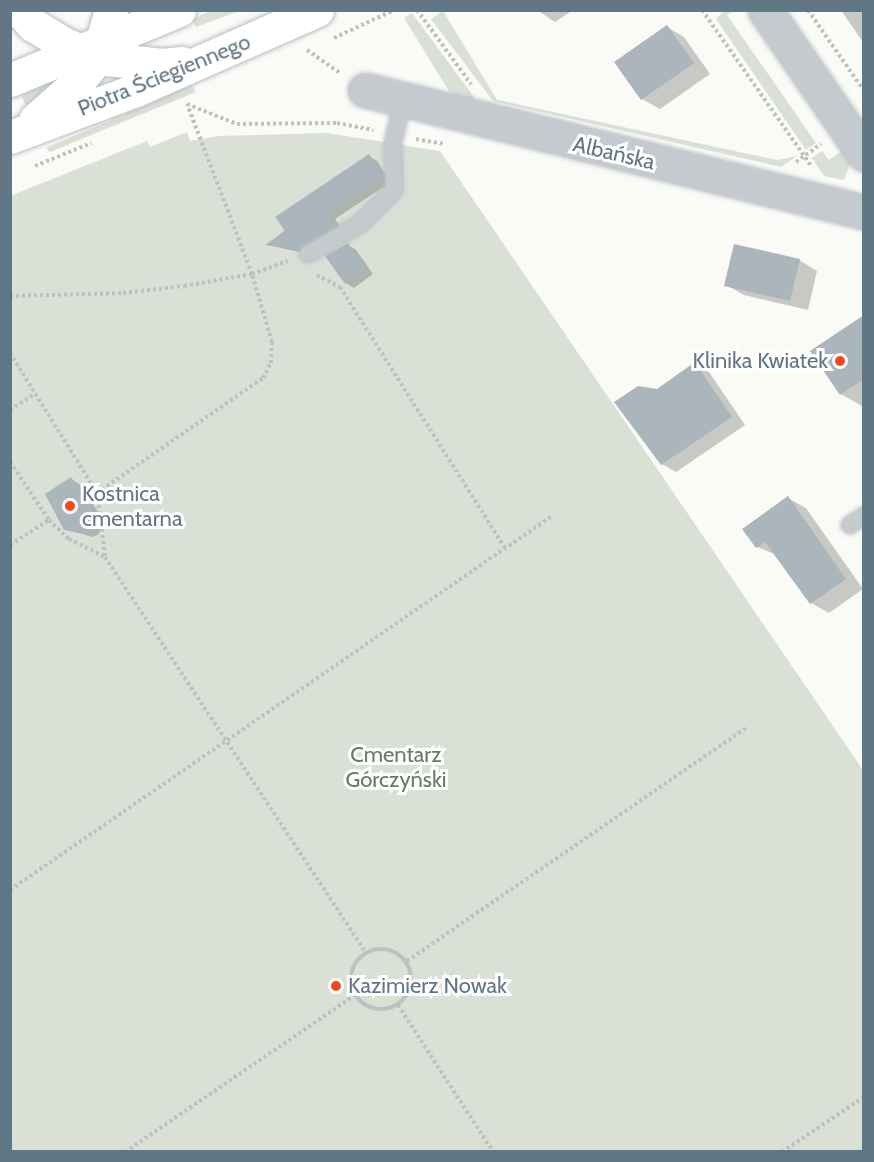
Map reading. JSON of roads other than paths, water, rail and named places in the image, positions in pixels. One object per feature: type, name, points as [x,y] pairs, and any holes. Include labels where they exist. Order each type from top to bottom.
[{"type":"street","points":[[19,10],[33,25],[98,39],[163,65],[197,60]]},
{"type":"street","points":[[10,80],[98,39],[179,10]]},
{"type":"street","name":"Piotra Ściegiennego","points":[[15,135],[136,90],[197,60],[317,10]]},
{"type":"street","points":[[765,10],[855,141]]},
{"type":"street","points":[[15,135],[77,83],[98,39]]},
{"type":"street","name":"Albańska","points":[[365,90],[864,212]]},
{"type":"lane","points":[[308,254],[360,224],[394,190],[395,135],[404,99]]},
{"type":"place","name":"Klinika Kwiatek","points":[[840,361]]},
{"type":"place","name":"Kostnica cmentarna","points":[[70,506]]},
{"type":"place","name":"Kazimierz Nowak","points":[[336,986]]},
{"type":"park label","name":"Cmentarz Górczyński","points":[[396,766]]}]
